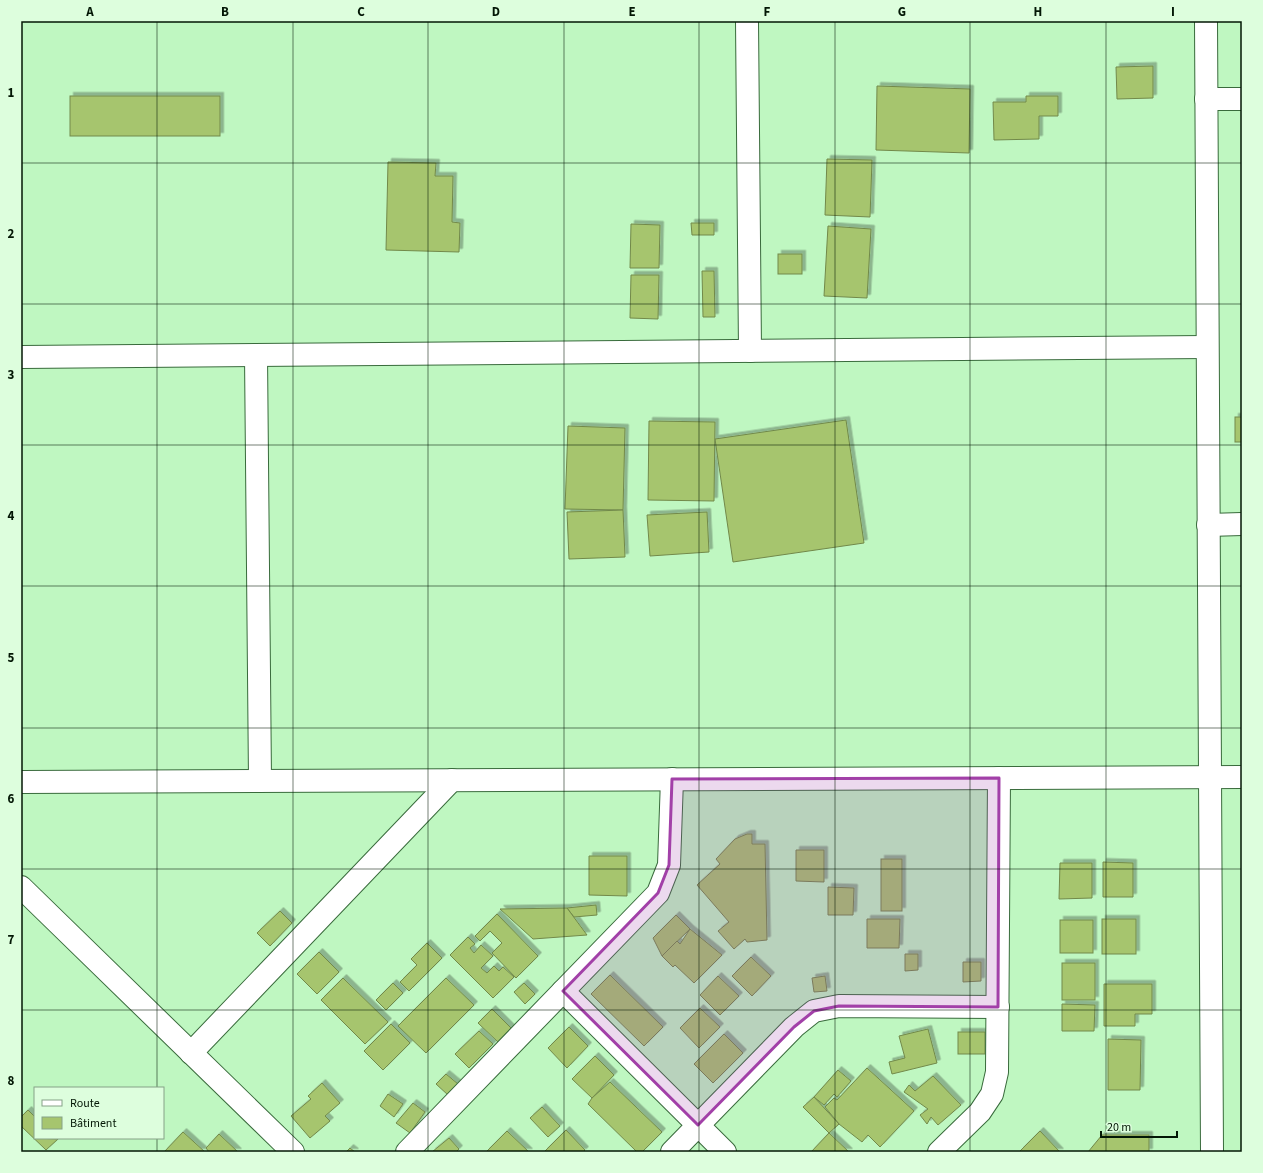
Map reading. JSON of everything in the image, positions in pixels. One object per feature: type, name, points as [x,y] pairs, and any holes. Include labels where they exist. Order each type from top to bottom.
[{"type":"street","points":[[747,21],[750,351]]},
{"type":"street","points":[[1206,21],[1212,1152]]},
{"type":"street","points":[[1206,99],[1242,99]]},
{"type":"street","points":[[21,357],[1208,347]]},
{"type":"street","points":[[256,355],[260,781]]},
{"type":"street","points":[[1208,525],[1242,524]]},
{"type":"street","points":[[21,782],[1242,777]]},
{"type":"street","points":[[939,1152],[980,1112],[992,1094],[997,1072],[999,778]]},
{"type":"street","points":[[407,1152],[658,893],[669,865],[672,779]]},
{"type":"street","points":[[191,1053],[452,780]]},
{"type":"street","points":[[21,887],[293,1152]]},
{"type":"street","points":[[563,991],[725,1152]]},
{"type":"street","points":[[672,1152],[794,1027],[814,1011],[839,1006],[998,1007]]},
{"type":"highlighted area","points":[[999,778],[998,1007],[839,1006],[814,1011],[794,1027],[698,1125],[563,991],[658,893],[669,865],[672,779]]},
{"type":"building","points":[[1153,66],[1153,98],[1117,99],[1116,67]]},
{"type":"building","points":[[877,86],[970,89],[969,153],[876,150]]},
{"type":"building","points":[[70,96],[220,96],[220,136],[70,136]]},
{"type":"building","points":[[1026,96],[1058,96],[1058,116],[1039,116],[1039,139],[994,140],[993,102],[1026,102]]},
{"type":"building","points":[[827,159],[872,160],[870,217],[825,215]]},
{"type":"building","points":[[388,162],[436,163],[435,176],[453,176],[452,222],[460,223],[459,252],[386,250]]},
{"type":"building","points":[[691,223],[714,223],[714,235],[692,235]]},
{"type":"building","points":[[631,224],[660,225],[659,268],[630,268]]},
{"type":"building","points":[[828,226],[871,229],[867,298],[824,296]]},
{"type":"building","points":[[778,254],[802,254],[802,274],[778,274]]},
{"type":"building","points":[[702,271],[714,271],[715,317],[703,317]]},
{"type":"building","points":[[631,275],[659,275],[658,319],[630,318]]},
{"type":"building","points":[[1235,417],[1242,417],[1242,442],[1235,442]]},
{"type":"building","points":[[846,420],[864,543],[733,562],[715,439]]},
{"type":"building","points":[[649,421],[715,422],[714,501],[648,500]]},
{"type":"building","points":[[568,426],[625,428],[623,510],[565,509]]},
{"type":"building","points":[[623,510],[625,557],[569,559],[567,512]]},
{"type":"building","points":[[707,512],[709,552],[650,556],[647,515]]},
{"type":"building","points":[[747,834],[752,834],[752,844],[765,844],[767,940],[747,942],[745,939],[734,949],[718,931],[729,922],[697,885],[720,864],[716,859],[735,839]]},
{"type":"building","points":[[796,850],[824,850],[824,882],[796,881]]},
{"type":"building","points":[[589,856],[627,856],[627,896],[589,895]]},
{"type":"building","points":[[881,859],[902,859],[902,911],[881,911]]},
{"type":"building","points":[[1103,862],[1133,863],[1133,897],[1103,897]]},
{"type":"building","points":[[1060,863],[1092,863],[1092,898],[1059,899]]},
{"type":"building","points":[[828,887],[854,888],[853,915],[828,915]]},
{"type":"building","points":[[596,905],[597,915],[574,917],[567,908]]},
{"type":"building","points":[[567,908],[587,935],[533,939],[500,909]]},
{"type":"building","points":[[280,911],[292,923],[270,946],[257,933]]},
{"type":"building","points":[[497,914],[538,956],[516,978],[492,953],[502,943],[490,931],[480,941],[475,936]]},
{"type":"building","points":[[676,915],[690,929],[662,956],[653,938]]},
{"type":"building","points":[[867,919],[900,919],[899,948],[867,948]]},
{"type":"building","points":[[1102,919],[1136,919],[1136,954],[1102,954]]},
{"type":"building","points":[[1060,920],[1093,920],[1093,953],[1060,953]]},
{"type":"building","points":[[690,929],[722,955],[694,983],[675,965],[673,967],[662,956],[677,941],[680,944]]},
{"type":"building","points":[[468,937],[475,944],[470,948],[474,953],[481,945],[493,956],[481,968],[487,973],[494,966],[499,971],[503,967],[514,977],[493,998],[450,955]]},
{"type":"building","points":[[427,943],[442,958],[409,991],[400,982],[417,965],[411,959]]},
{"type":"building","points":[[319,952],[339,972],[317,994],[297,974]]},
{"type":"building","points":[[905,954],[918,954],[918,970],[905,971]]},
{"type":"building","points":[[751,957],[771,976],[752,996],[732,976]]},
{"type":"building","points":[[963,962],[981,962],[981,981],[963,982]]},
{"type":"building","points":[[1062,963],[1095,963],[1095,1000],[1062,1000]]},
{"type":"building","points":[[610,975],[663,1027],[644,1046],[591,994]]},
{"type":"building","points":[[718,976],[739,996],[720,1015],[700,995]]},
{"type":"building","points":[[825,976],[827,991],[814,992],[812,978]]},
{"type":"building","points":[[343,978],[388,1022],[365,1044],[321,1000]]},
{"type":"building","points":[[446,978],[474,1005],[426,1053],[398,1026]]},
{"type":"building","points":[[393,983],[403,993],[386,1010],[376,1000]]},
{"type":"building","points":[[524,983],[535,994],[525,1004],[514,992]]},
{"type":"building","points":[[1104,984],[1152,984],[1152,1014],[1135,1014],[1135,1026],[1104,1026]]},
{"type":"building","points":[[1062,1004],[1095,1005],[1094,1031],[1062,1031]]},
{"type":"building","points":[[700,1008],[720,1027],[699,1048],[680,1028]]},
{"type":"building","points":[[492,1009],[511,1028],[498,1042],[478,1023]]},
{"type":"building","points":[[391,1024],[410,1043],[383,1070],[364,1051]]},
{"type":"building","points":[[569,1027],[588,1046],[567,1068],[548,1048]]},
{"type":"building","points":[[928,1029],[937,1063],[892,1074],[889,1062],[905,1058],[899,1036]]},
{"type":"building","points":[[479,1031],[493,1044],[469,1068],[455,1054]]},
{"type":"building","points":[[958,1032],[985,1032],[985,1054],[958,1054]]},
{"type":"building","points":[[724,1034],[743,1053],[713,1083],[694,1064]]},
{"type":"building","points":[[1108,1039],[1141,1040],[1140,1090],[1108,1090]]},
{"type":"building","points":[[595,1056],[614,1075],[592,1098],[572,1079]]},
{"type":"building","points":[[867,1068],[914,1111],[880,1147],[868,1135],[862,1142],[839,1124],[825,1107],[834,1098],[837,1100]]},
{"type":"building","points":[[838,1070],[851,1081],[837,1097],[834,1094],[824,1105],[814,1097]]},
{"type":"building","points":[[446,1074],[458,1084],[448,1095],[436,1084]]},
{"type":"building","points":[[933,1076],[961,1105],[938,1125],[931,1117],[927,1124],[920,1115],[928,1109],[904,1092],[909,1085],[915,1091]]},
{"type":"building","points":[[610,1082],[662,1132],[642,1152],[637,1152],[588,1104],[592,1098]]},
{"type":"building","points":[[322,1083],[340,1103],[325,1116],[330,1121],[310,1138],[291,1116],[311,1099],[308,1096]]},
{"type":"building","points":[[388,1094],[403,1104],[394,1117],[380,1106]]},
{"type":"building","points":[[814,1097],[839,1124],[829,1133],[803,1107]]},
{"type":"building","points":[[413,1103],[425,1112],[410,1133],[396,1123]]},
{"type":"building","points":[[542,1107],[560,1126],[548,1137],[530,1118]]},
{"type":"building","points":[[28,1110],[34,1116],[34,1138],[21,1126],[21,1117]]},
{"type":"building","points":[[566,1130],[585,1150],[583,1152],[544,1152]]},
{"type":"building","points":[[507,1131],[529,1152],[486,1152]]},
{"type":"building","points":[[1040,1131],[1060,1152],[1020,1151]]},
{"type":"building","points":[[183,1132],[205,1152],[164,1152]]},
{"type":"building","points":[[829,1133],[849,1152],[811,1152]]},
{"type":"building","points":[[219,1134],[238,1152],[209,1152],[206,1148]]},
{"type":"building","points":[[1102,1135],[1149,1135],[1149,1152],[1088,1152]]},
{"type":"building","points":[[449,1138],[459,1149],[456,1152],[432,1152]]},
{"type":"building","points":[[35,1139],[58,1139],[46,1150]]},
{"type":"building","points":[[350,1148],[355,1152],[346,1152]]}]
